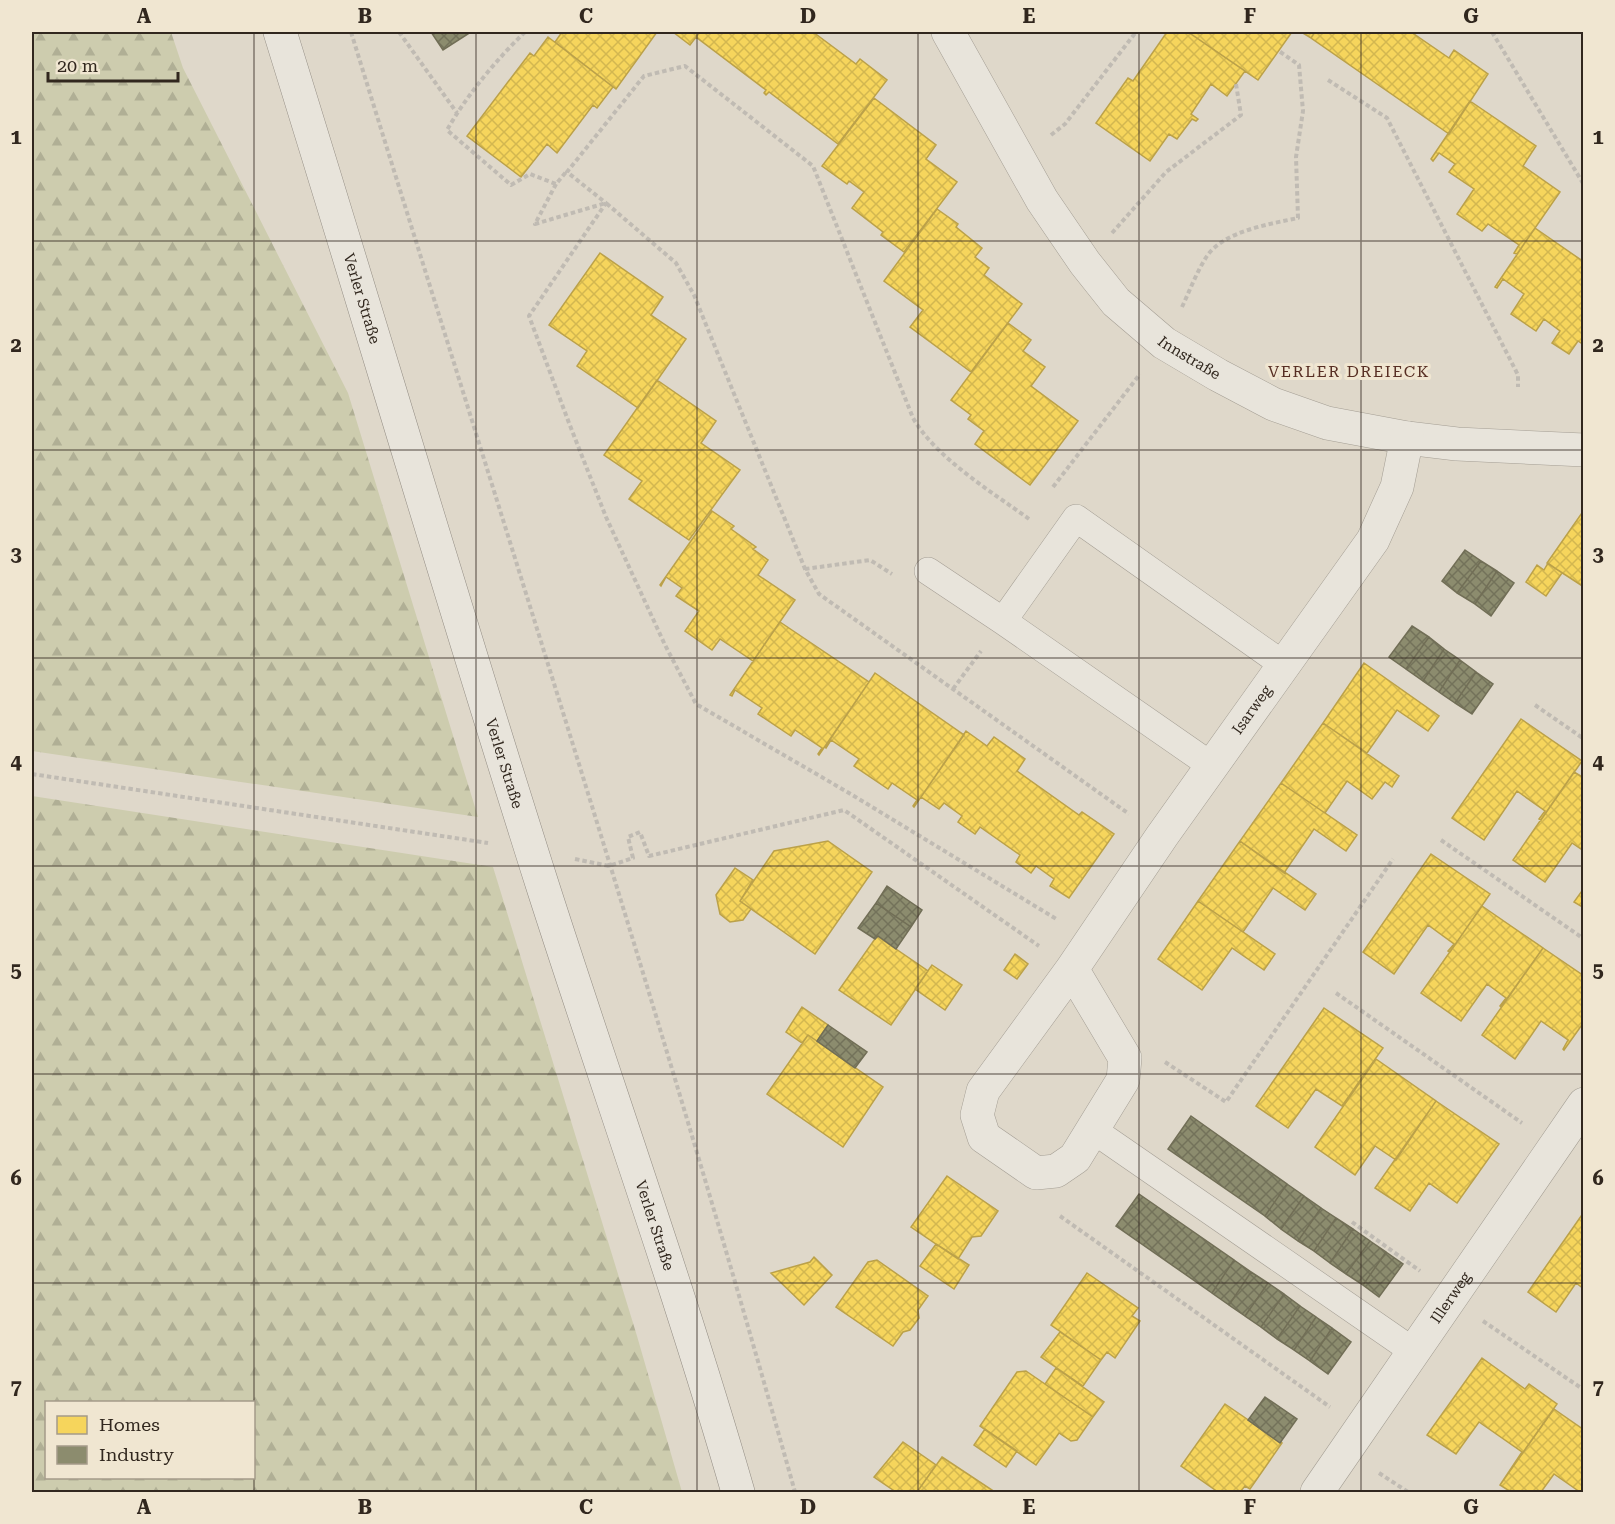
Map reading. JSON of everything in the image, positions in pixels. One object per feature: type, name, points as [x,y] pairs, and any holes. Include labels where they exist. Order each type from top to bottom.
[{"type":"street","name":"Verler Straße","points":[[280,32],[531,850],[594,1048],[652,1214],[738,1492]]},
{"type":"street","name":"Innstraße","points":[[949,32],[1042,200],[1085,263],[1116,302],[1164,343],[1273,404],[1327,423],[1407,438],[1457,444],[1584,450]]},
{"type":"street","name":"Isarweg","points":[[1125,1058],[1123,1080],[1093,1130],[1075,1158],[1056,1171],[1036,1173],[984,1137],[977,1115],[983,1090],[1072,969],[1162,836],[1373,540],[1397,488],[1407,438]]},
{"type":"street","points":[[1072,969],[1125,1058]]},
{"type":"street","name":"Illerweg","points":[[1317,1492],[1584,1104]]},
{"type":"lane","points":[[1004,621],[1076,518],[1284,665]]},
{"type":"lane","points":[[928,572],[1004,621],[1212,766]]},
{"type":"lane","points":[[1093,1130],[1413,1351]]},
{"type":"path","points":[[351,32],[609,866],[752,1337],[795,1492]]},
{"type":"path","points":[[399,32],[457,113]]},
{"type":"path","points":[[525,32],[509,47],[457,113],[447,130],[511,185],[530,174],[556,184]]},
{"type":"path","points":[[1017,155],[1050,136],[1065,124],[1136,32]]},
{"type":"path","points":[[1492,32],[1584,185]]},
{"type":"path","points":[[1050,491],[1164,343],[1207,255],[1222,241],[1262,225],[1298,218],[1296,157],[1304,111],[1299,65],[1279,51]]},
{"type":"path","points":[[606,203],[535,225],[556,184],[644,76],[685,66],[813,166],[920,431],[958,468],[1061,539]]},
{"type":"path","points":[[1328,80],[1388,118],[1518,375],[1518,387]]},
{"type":"path","points":[[1085,263],[1166,172],[1241,115],[1236,84]]},
{"type":"path","points":[[567,172],[676,263],[694,295],[805,568],[819,594],[1162,836]]},
{"type":"path","points":[[606,203],[529,316],[606,517],[665,645],[696,704],[1066,924]]},
{"type":"path","points":[[805,568],[870,560],[897,577],[928,572]]},
{"type":"path","points":[[952,689],[1004,621]]},
{"type":"path","points":[[1535,705],[1584,739]]},
{"type":"path","points":[[32,774],[531,850],[609,866],[633,858],[628,837],[640,832],[649,856],[843,810],[1072,969]]},
{"type":"path","points":[[1441,840],[1584,939]]},
{"type":"path","points":[[1125,1058],[1166,1062],[1226,1102],[1393,860]]},
{"type":"path","points":[[1336,993],[1555,1146]]},
{"type":"path","points":[[1060,1216],[1360,1428]]},
{"type":"path","points":[[1352,1222],[1451,1296],[1584,1390]]},
{"type":"green space","points":[[32,32],[171,32],[183,68],[348,393],[478,817],[32,751]]},
{"type":"green space","points":[[32,796],[493,867],[637,1336],[682,1492],[32,1492]]},
{"type":"building: Homes","points":[[562,32],[657,32],[616,89],[555,42]]},
{"type":"building: Homes","points":[[673,32],[700,32],[690,45]]},
{"type":"building: Homes","points":[[700,32],[813,32],[856,64],[860,59],[887,80],[838,144],[769,92],[766,95],[764,93],[766,90],[696,37]]},
{"type":"building: Homes","points":[[1167,32],[1188,32],[1245,71],[1227,96],[1211,84],[1191,114],[1198,119],[1196,121],[1192,119],[1177,139],[1169,134],[1150,161],[1096,123],[1128,78],[1133,81]]},
{"type":"building: Homes","points":[[1188,32],[1292,32],[1258,80]]},
{"type":"building: Homes","points":[[1301,32],[1315,32],[1311,38]]},
{"type":"building: Homes","points":[[1315,32],[1411,32],[1449,58],[1454,50],[1488,74],[1449,134],[1311,38]]},
{"type":"building: Homes","points":[[548,37],[613,87],[597,108],[593,105],[557,153],[547,144],[521,177],[467,136],[530,53],[534,56]]},
{"type":"building: Homes","points":[[874,98],[936,145],[926,159],[957,182],[904,252],[881,235],[883,232],[852,208],[864,192],[849,181],[847,184],[822,166]]},
{"type":"building: Homes","points":[[1470,101],[1536,146],[1523,166],[1560,192],[1517,254],[1514,253],[1519,245],[1488,224],[1482,231],[1457,214],[1474,189],[1449,172],[1455,164],[1439,153],[1433,161],[1431,159]]},
{"type":"building: Homes","points":[[937,209],[958,224],[956,227],[982,248],[975,257],[989,268],[984,275],[1022,304],[971,372],[910,327],[923,310],[884,281]]},
{"type":"building: Homes","points":[[1535,228],[1584,262],[1584,345],[1578,341],[1569,354],[1552,343],[1560,331],[1544,319],[1536,331],[1511,314],[1524,294],[1503,279],[1497,288],[1495,287]]},
{"type":"building: Homes","points":[[600,253],[663,297],[651,315],[686,339],[638,408],[577,366],[587,351],[549,325]]},
{"type":"building: Homes","points":[[1008,323],[1031,340],[1023,351],[1045,367],[1031,386],[1078,421],[1030,485],[975,444],[984,431],[968,419],[971,415],[951,400]]},
{"type":"building: Homes","points":[[657,380],[716,421],[701,443],[740,470],[689,540],[629,499],[642,481],[604,455]]},
{"type":"building: Homes","points":[[1584,510],[1584,587],[1547,563]]},
{"type":"building: Homes","points":[[712,511],[734,526],[731,529],[756,547],[753,549],[768,560],[758,575],[795,600],[753,661],[720,639],[712,650],[685,631],[699,611],[676,596],[682,588],[666,577],[660,585]]},
{"type":"building: Homes","points":[[1548,563],[1562,573],[1546,596],[1526,582],[1537,565],[1544,570]]},
{"type":"building: Homes","points":[[780,622],[869,682],[819,755],[822,748],[795,730],[791,736],[758,714],[762,708],[735,690],[732,696],[730,695]]},
{"type":"building: Homes","points":[[1364,663],[1439,716],[1428,731],[1397,710],[1367,753],[1323,723]]},
{"type":"building: Homes","points":[[875,673],[964,735],[914,807],[917,800],[892,783],[888,789],[854,766],[859,759],[831,740],[825,747]]},
{"type":"building: Homes","points":[[1521,719],[1582,761],[1541,820],[1539,819],[1545,811],[1517,791],[1484,840],[1452,818]]},
{"type":"building: Homes","points":[[1323,723],[1399,776],[1392,787],[1385,782],[1372,799],[1347,781],[1325,813],[1281,783]]},
{"type":"building: Homes","points":[[966,731],[987,746],[994,737],[1025,759],[1017,771],[1079,815],[1082,812],[1114,834],[1069,898],[1050,886],[1054,879],[1036,866],[1031,873],[1016,862],[1020,855],[980,827],[975,834],[958,822],[962,816],[944,803],[939,809],[921,797]]},
{"type":"building: Homes","points":[[1574,772],[1584,778],[1584,851],[1572,843],[1545,882],[1513,860]]},
{"type":"building: Homes","points":[[1281,783],[1357,835],[1346,851],[1314,829],[1284,873],[1240,841]]},
{"type":"building: Homes","points":[[828,841],[872,872],[815,954],[740,901],[774,851]]},
{"type":"building: Homes","points":[[1240,841],[1316,894],[1305,910],[1273,888],[1243,932],[1198,901]]},
{"type":"building: Homes","points":[[1431,854],[1490,894],[1450,952],[1448,951],[1454,944],[1428,925],[1394,974],[1363,952]]},
{"type":"building: Homes","points":[[735,868],[753,880],[740,901],[751,909],[743,920],[730,922],[720,914],[716,895]]},
{"type":"building: Homes","points":[[1584,888],[1584,908],[1574,902]]},
{"type":"building: Homes","points":[[1198,901],[1275,954],[1264,970],[1232,948],[1202,990],[1158,959]]},
{"type":"building: Homes","points":[[1482,906],[1543,948],[1501,1007],[1506,998],[1487,984],[1461,1021],[1421,993]]},
{"type":"building: Homes","points":[[877,936],[928,971],[891,1025],[839,990]]},
{"type":"building: Homes","points":[[1543,948],[1584,976],[1584,1022],[1564,1050],[1568,1040],[1541,1021],[1515,1059],[1482,1035]]},
{"type":"building: Homes","points":[[1015,954],[1028,964],[1017,979],[1004,970]]},
{"type":"building: Homes","points":[[932,965],[962,985],[945,1010],[915,989]]},
{"type":"building: Homes","points":[[802,1007],[828,1025],[817,1041],[808,1035],[802,1043],[786,1032]]},
{"type":"building: Homes","points":[[1324,1008],[1383,1048],[1342,1106],[1316,1089],[1288,1128],[1256,1106]]},
{"type":"building: Homes","points":[[808,1035],[883,1087],[843,1147],[767,1094]]},
{"type":"building: Homes","points":[[1376,1059],[1436,1101],[1396,1160],[1375,1146],[1355,1175],[1315,1147]]},
{"type":"building: Homes","points":[[1436,1101],[1499,1144],[1457,1203],[1429,1183],[1410,1211],[1375,1188]]},
{"type":"building: Homes","points":[[947,1176],[998,1211],[981,1236],[972,1237],[958,1259],[911,1227]]},
{"type":"building: Homes","points":[[1584,1212],[1584,1289],[1576,1283],[1556,1312],[1528,1292]]},
{"type":"building: Homes","points":[[936,1244],[969,1265],[954,1289],[920,1266]]},
{"type":"building: Homes","points":[[814,1257],[832,1275],[804,1305],[771,1273],[810,1262]]},
{"type":"building: Homes","points":[[877,1260],[928,1296],[918,1310],[919,1318],[910,1330],[903,1332],[893,1346],[836,1307],[868,1262]]},
{"type":"building: Homes","points":[[1087,1273],[1138,1308],[1132,1316],[1140,1321],[1115,1358],[1107,1352],[1101,1360],[1051,1325]]},
{"type":"building: Homes","points":[[1060,1332],[1101,1360],[1083,1386],[1041,1357]]},
{"type":"building: Homes","points":[[1482,1358],[1525,1389],[1529,1384],[1557,1404],[1500,1485],[1522,1452],[1479,1422],[1456,1454],[1427,1435]]},
{"type":"building: Homes","points":[[1056,1368],[1104,1402],[1093,1417],[1045,1384]]},
{"type":"building: Homes","points":[[1026,1371],[1093,1417],[1077,1440],[1071,1441],[1059,1433],[1036,1465],[980,1426],[1017,1372]]},
{"type":"building: Homes","points":[[1225,1404],[1282,1443],[1250,1489],[1245,1486],[1240,1492],[1218,1492],[1181,1466]]},
{"type":"building: Homes","points":[[1554,1409],[1584,1430],[1584,1492],[1580,1492],[1554,1474],[1541,1492],[1511,1492],[1500,1485]]},
{"type":"building: Homes","points":[[985,1429],[1017,1451],[1006,1467],[974,1445]]},
{"type":"building: Homes","points":[[903,1442],[936,1465],[917,1492],[896,1492],[874,1477]]},
{"type":"building: Homes","points":[[942,1457],[995,1492],[917,1492]]},
{"type":"building: Industry","points":[[431,32],[471,32],[443,50]]},
{"type":"building: Industry","points":[[1465,550],[1481,561],[1457,593],[1442,581]]},
{"type":"building: Industry","points":[[1481,561],[1497,571],[1475,604],[1457,593]]},
{"type":"building: Industry","points":[[1497,571],[1514,583],[1491,616],[1475,604]]},
{"type":"building: Industry","points":[[1412,626],[1429,637],[1406,669],[1389,657]]},
{"type":"building: Industry","points":[[1429,637],[1444,649],[1423,681],[1406,669]]},
{"type":"building: Industry","points":[[1444,649],[1460,660],[1439,692],[1423,681]]},
{"type":"building: Industry","points":[[1460,660],[1476,672],[1455,703],[1439,692]]},
{"type":"building: Industry","points":[[1476,672],[1493,684],[1472,714],[1455,703]]},
{"type":"building: Industry","points":[[887,886],[922,910],[911,927],[876,903]]},
{"type":"building: Industry","points":[[876,903],[911,927],[896,949],[878,936],[875,939],[858,928]]},
{"type":"building: Industry","points":[[828,1025],[867,1052],[855,1068],[817,1041]]},
{"type":"building: Industry","points":[[1191,1116],[1287,1184],[1265,1216],[1168,1149]]},
{"type":"building: Industry","points":[[1287,1184],[1304,1196],[1281,1229],[1265,1216]]},
{"type":"building: Industry","points":[[1139,1194],[1234,1260],[1212,1293],[1116,1226]]},
{"type":"building: Industry","points":[[1304,1196],[1321,1208],[1298,1241],[1281,1229]]},
{"type":"building: Industry","points":[[1321,1208],[1336,1218],[1314,1251],[1298,1241]]},
{"type":"building: Industry","points":[[1336,1218],[1353,1229],[1330,1263],[1314,1251]]},
{"type":"building: Industry","points":[[1353,1229],[1370,1241],[1346,1274],[1330,1263]]},
{"type":"building: Industry","points":[[1370,1241],[1386,1252],[1363,1285],[1346,1274]]},
{"type":"building: Industry","points":[[1386,1252],[1403,1264],[1379,1297],[1363,1285]]},
{"type":"building: Industry","points":[[1234,1260],[1251,1272],[1229,1305],[1212,1293]]},
{"type":"building: Industry","points":[[1251,1272],[1268,1283],[1245,1316],[1229,1305]]},
{"type":"building: Industry","points":[[1268,1283],[1284,1294],[1261,1327],[1245,1316]]},
{"type":"building: Industry","points":[[1284,1294],[1300,1306],[1277,1339],[1261,1327]]},
{"type":"building: Industry","points":[[1300,1306],[1316,1317],[1294,1350],[1277,1339]]},
{"type":"building: Industry","points":[[1316,1317],[1332,1328],[1310,1361],[1294,1350]]},
{"type":"building: Industry","points":[[1332,1328],[1351,1342],[1328,1374],[1310,1361]]},
{"type":"building: Industry","points":[[1265,1397],[1297,1419],[1280,1443],[1248,1420]]},
{"type":"district","name":"VERLER DREIECK","points":[[1349,371]]}]
